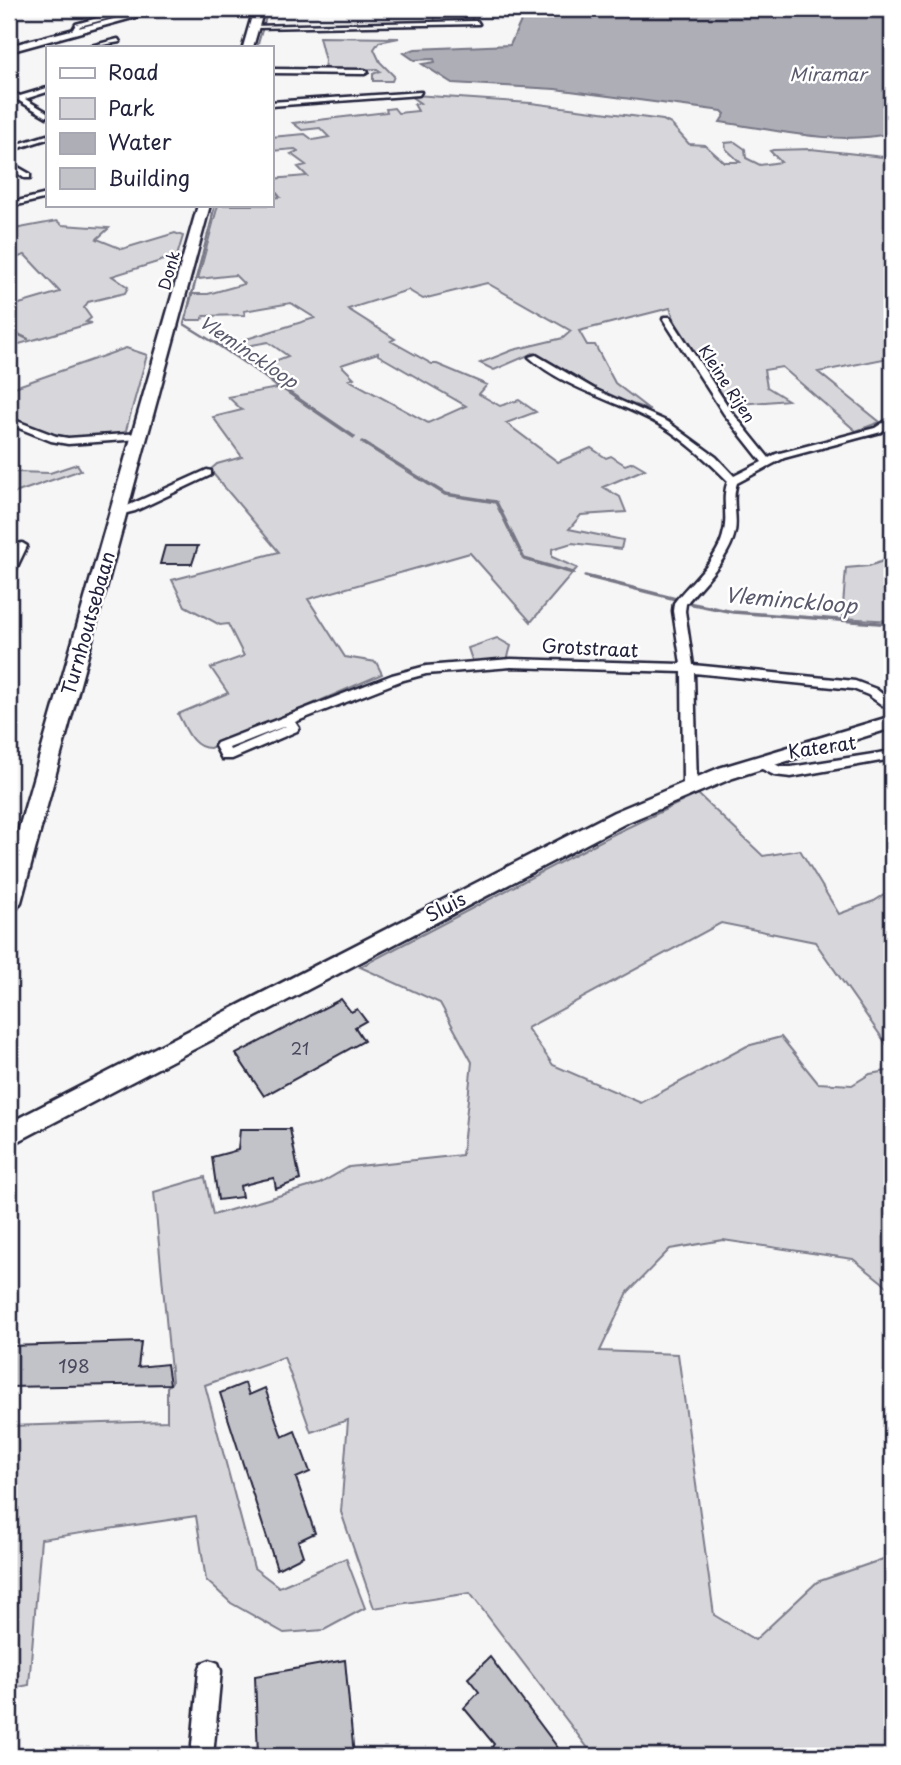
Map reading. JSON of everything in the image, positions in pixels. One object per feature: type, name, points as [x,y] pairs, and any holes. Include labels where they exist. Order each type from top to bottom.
[{"type":"main road","points":[[248,46],[259,9]]},
{"type":"main road","name":"Donk","points":[[165,344],[204,206]]},
{"type":"main road","name":"Turnhoutsebaan","points":[[9,902],[165,344]]},
{"type":"street","points":[[9,49],[161,9]]},
{"type":"street","points":[[254,26],[477,23]]},
{"type":"street","points":[[97,46],[118,41]]},
{"type":"street","points":[[273,71],[365,72]]},
{"type":"street","points":[[13,96],[46,90]]},
{"type":"street","points":[[273,104],[419,93]]},
{"type":"street","points":[[13,96],[46,114]]},
{"type":"street","points":[[9,149],[46,137]]},
{"type":"street","points":[[9,164],[27,176]]},
{"type":"street","points":[[9,172],[18,170]]},
{"type":"street","points":[[9,205],[46,196]]},
{"type":"street","name":"Kleine Rijen","points":[[667,319],[727,412],[766,462]]},
{"type":"street","points":[[533,357],[593,392],[665,424],[712,459],[733,481]]},
{"type":"street","points":[[9,421],[54,439],[68,441],[140,436]]},
{"type":"street","points":[[690,786],[688,670],[680,603],[726,543],[731,522],[727,497],[733,481],[766,462],[878,430],[892,421]]},
{"type":"street","points":[[119,512],[131,509],[207,473]]},
{"type":"street","points":[[9,571],[22,545]]},
{"type":"street","name":"Grotstraat","points":[[288,720],[293,728],[227,756],[221,746],[232,742],[288,720],[412,672],[511,663],[688,670],[855,685],[872,692],[892,708]]},
{"type":"street","name":"Sluis","points":[[11,1132],[621,817],[690,786],[892,722]]},
{"type":"street","name":"Katerat","points":[[759,762],[779,772],[791,772],[892,755]]},
{"type":"street","points":[[202,1756],[210,1671]]},
{"type":"green space","points":[[434,9],[476,10],[470,22],[435,23]]},
{"type":"green space","points":[[319,37],[399,38],[379,42],[374,49],[380,62],[394,76],[392,81],[373,81],[373,74],[380,71],[377,69],[324,70],[325,61]]},
{"type":"green space","points":[[410,96],[531,103],[663,120],[671,124],[689,144],[705,145],[724,162],[740,162],[726,149],[725,143],[735,142],[745,149],[746,158],[760,165],[781,162],[770,151],[773,150],[811,149],[892,158],[892,361],[888,358],[818,372],[880,422],[856,431],[782,367],[764,370],[767,387],[788,400],[729,405],[676,323],[670,308],[579,331],[587,345],[595,345],[615,383],[650,410],[614,398],[533,353],[494,370],[480,363],[513,350],[563,338],[571,331],[487,283],[423,299],[408,290],[348,309],[395,339],[391,341],[432,364],[487,385],[479,394],[500,406],[519,400],[536,412],[506,423],[558,462],[591,448],[606,458],[611,456],[625,465],[633,462],[645,469],[603,487],[620,497],[626,512],[581,515],[569,529],[623,540],[621,549],[572,543],[552,549],[552,557],[577,568],[531,622],[470,553],[308,599],[345,657],[376,662],[382,674],[210,748],[204,747],[190,737],[178,714],[228,693],[211,668],[244,656],[228,624],[220,625],[185,606],[172,580],[279,552],[210,470],[217,464],[242,457],[213,417],[242,410],[228,397],[278,388],[254,369],[288,356],[268,342],[247,346],[243,340],[315,318],[291,303],[244,311],[245,315],[204,316],[202,320],[186,320],[191,294],[208,294],[244,284],[235,275],[198,279],[218,206],[273,206],[273,198],[280,197],[273,188],[273,179],[307,176],[298,167],[306,165],[291,154],[298,151],[273,151],[273,137],[305,134],[313,140],[329,137],[320,128],[302,130],[293,123],[387,112],[386,109],[394,108],[398,113],[418,111],[414,104],[420,103]],"holes":[[[378,353],[466,406],[428,423],[349,380],[354,378],[341,365]]]},
{"type":"green space","points":[[57,221],[62,225],[109,228],[97,239],[122,249],[175,233],[183,236],[177,256],[112,276],[128,287],[125,293],[88,302],[84,308],[91,318],[86,322],[92,323],[9,347],[9,307],[60,292],[25,255],[9,260],[9,240],[12,239],[9,230]]},
{"type":"green space","points":[[126,348],[147,355],[125,434],[66,436],[41,430],[9,417],[9,389]]},
{"type":"green space","points":[[77,464],[81,470],[9,495],[9,467],[15,472],[50,473]]},
{"type":"green space","points":[[892,558],[892,621],[842,618],[846,568],[869,566]]},
{"type":"green space","points":[[497,638],[511,646],[507,660],[473,663],[468,648]]},
{"type":"green space","points":[[698,794],[763,856],[800,850],[839,914],[874,901],[892,890],[892,1052],[815,942],[721,923],[527,1028],[553,1065],[641,1103],[747,1046],[781,1037],[818,1083],[852,1085],[870,1074],[892,1070],[892,1290],[853,1259],[723,1240],[670,1249],[628,1292],[600,1351],[678,1354],[714,1615],[755,1640],[817,1582],[892,1556],[892,1756],[594,1756],[470,1593],[374,1608],[341,1512],[348,1420],[311,1432],[284,1357],[205,1385],[254,1568],[279,1587],[346,1558],[365,1608],[324,1630],[284,1633],[231,1603],[206,1580],[196,1516],[41,1539],[29,1685],[9,1689],[9,1426],[167,1421],[167,1387],[172,1382],[154,1192],[205,1177],[213,1215],[319,1184],[349,1167],[462,1155],[472,1062],[440,1003],[360,967],[616,833]]},
{"type":"water","name":"Miramar","points":[[508,9],[892,9],[892,133],[850,138],[806,135],[720,122],[725,114],[722,111],[555,89],[452,83],[422,64],[435,62],[434,59],[414,60],[404,53],[415,49],[510,45],[521,21],[534,20],[519,17],[519,12]]},
{"type":"building","points":[[165,546],[198,546],[192,564],[160,564]]},
{"type":"building","points":[[341,999],[351,1012],[357,1009],[366,1021],[355,1027],[364,1041],[264,1096],[236,1054]]},
{"type":"building","points":[[240,1129],[290,1129],[300,1180],[276,1189],[274,1178],[263,1180],[240,1186],[242,1197],[218,1200],[212,1157],[238,1150]]},
{"type":"building","points":[[141,1342],[138,1367],[167,1364],[170,1384],[9,1387],[9,1346]]},
{"type":"building","points":[[245,1383],[249,1395],[265,1388],[282,1437],[295,1431],[310,1472],[296,1478],[315,1533],[298,1541],[303,1556],[277,1569],[220,1393]]},
{"type":"building","points":[[490,1657],[564,1756],[498,1756],[492,1747],[494,1744],[464,1708],[479,1692],[468,1678]]},
{"type":"building","points":[[345,1660],[354,1756],[258,1756],[255,1676]]},
{"type":"waterway","name":"Vleminckloop","points":[[264,24],[268,9]]},
{"type":"waterway","name":"Vleminckloop","points":[[257,46],[263,27]]},
{"type":"waterway","name":"Vleminckloop","points":[[212,217],[215,206]]},
{"type":"waterway","name":"Vleminckloop","points":[[212,219],[184,324],[218,345]]},
{"type":"waterway","points":[[9,330],[28,339]]},
{"type":"waterway","name":"Vleminckloop","points":[[216,343],[354,437]]},
{"type":"waterway","name":"Vleminckloop","points":[[362,442],[445,494],[496,502],[524,559],[573,573]]},
{"type":"waterway","name":"Vleminckloop","points":[[585,576],[676,599]]},
{"type":"waterway","name":"Vleminckloop","points":[[688,603],[733,612],[892,624]]}]
